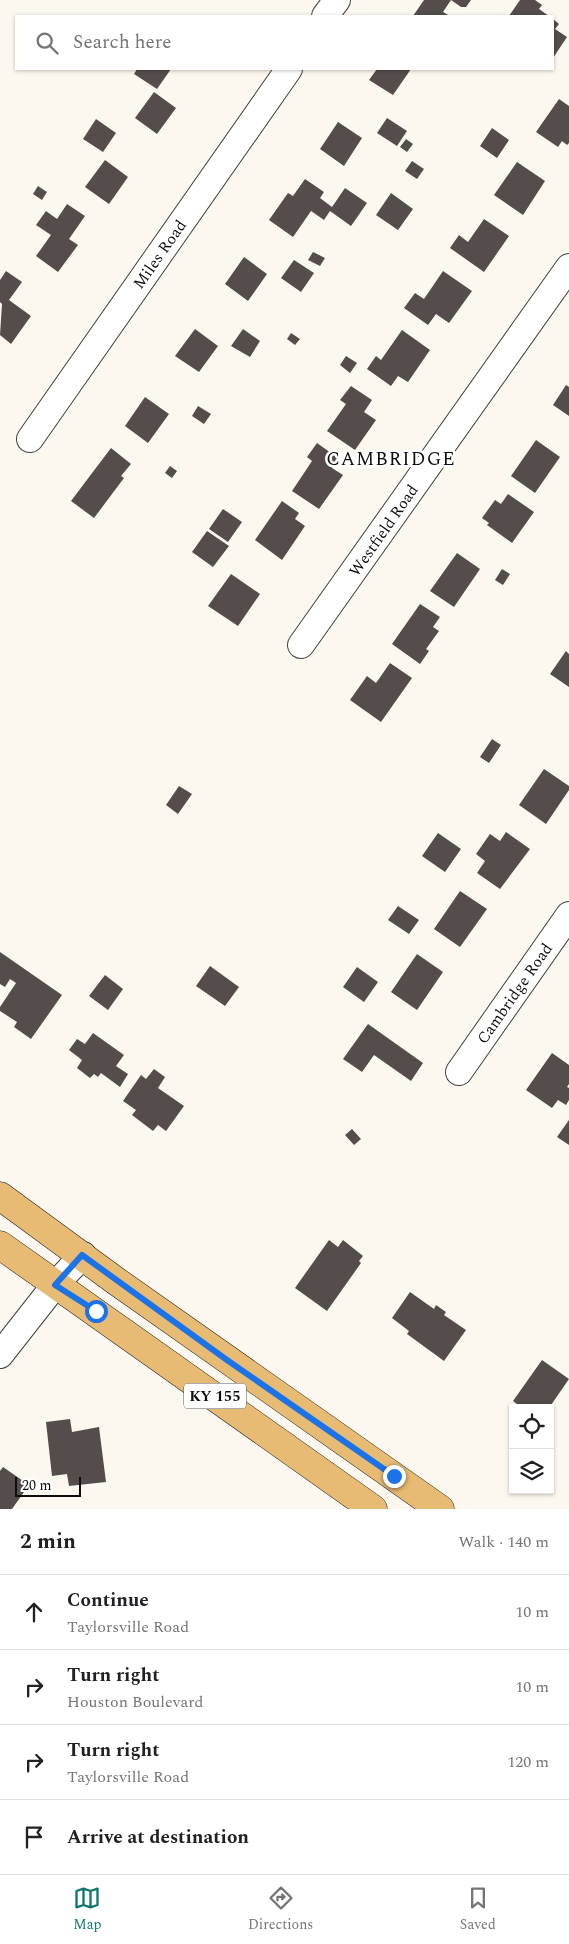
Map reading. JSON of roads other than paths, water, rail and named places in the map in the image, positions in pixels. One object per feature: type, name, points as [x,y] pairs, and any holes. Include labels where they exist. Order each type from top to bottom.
[{"type":"main road","name":"KY 155","points":[[0,1196],[36,1224],[440,1509]]},
{"type":"main road","name":"KY 155","points":[[0,1245],[55,1285],[96,1311],[373,1509]]},
{"type":"street","points":[[327,15],[337,0]]},
{"type":"street","name":"Miles Road","points":[[30,439],[288,70]]},
{"type":"street","name":"Westfield Road","points":[[301,645],[569,267]]},
{"type":"street","name":"Cambridge Road","points":[[459,1072],[569,915]]},
{"type":"street","points":[[0,1355],[55,1285],[82,1255]]},
{"type":"district","name":"CAMBRIDGE","points":[[391,458]]}]
